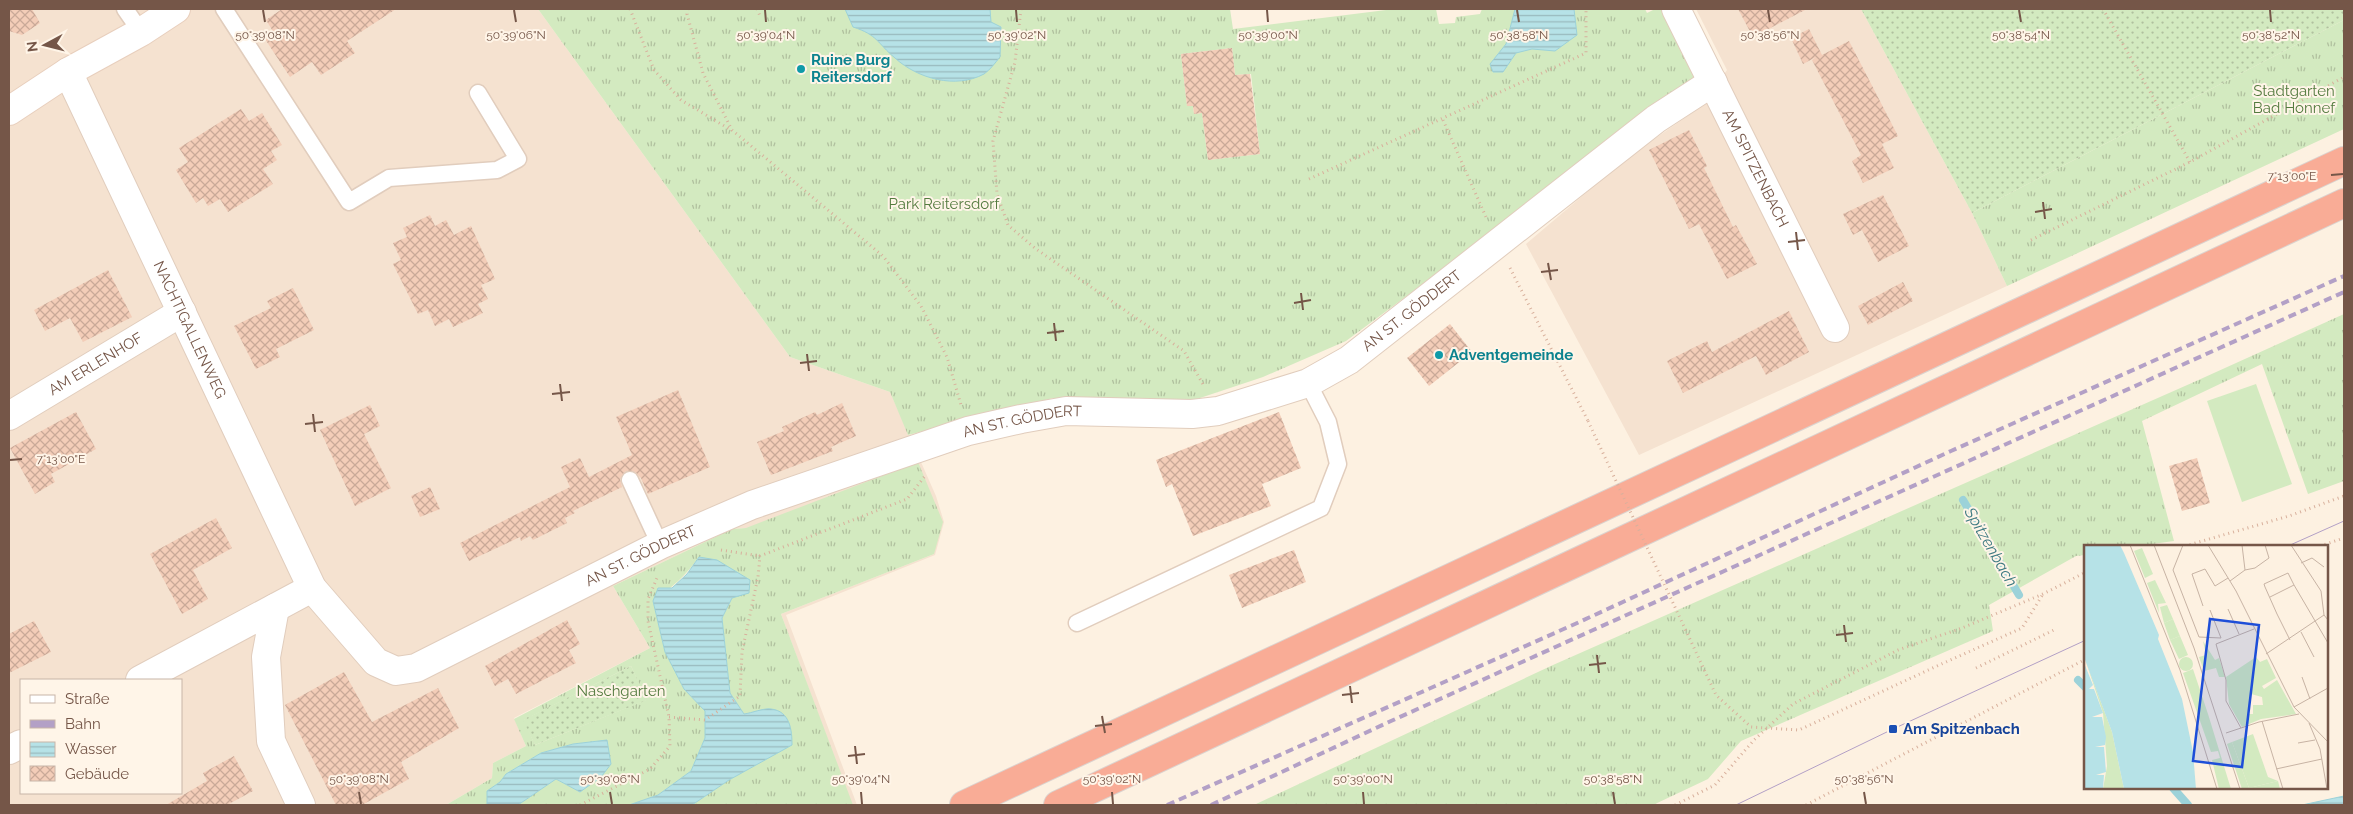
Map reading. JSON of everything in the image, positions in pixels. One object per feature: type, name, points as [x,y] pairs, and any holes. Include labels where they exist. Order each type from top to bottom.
[{"type":"highway","points":[[964,805],[2344,161]]},
{"type":"highway","points":[[1058,805],[2344,204]]},
{"type":"street","points":[[9,111],[68,72],[141,32],[176,9]]},
{"type":"street","name":"AM SPITZENBACH","points":[[1676,9],[1835,328]]},
{"type":"street","name":"NACHTIGALLENWEG","points":[[68,72],[312,588]]},
{"type":"street","name":"AN ST. GÖDDERT","points":[[312,588],[376,662],[396,671],[416,668],[662,544],[752,505],[968,432],[1021,419],[1066,412],[1192,414],[1218,411],[1308,384],[1349,360],[1656,119],[1712,82]]},
{"type":"street","name":"AM ERLENHOF","points":[[9,416],[182,312]]},
{"type":"street","points":[[142,679],[312,588]]},
{"type":"street","points":[[275,608],[266,657],[271,741],[301,805]]},
{"type":"lane","points":[[125,9],[141,32]]},
{"type":"lane","points":[[224,9],[349,202],[389,178],[497,170],[518,160],[478,93]]},
{"type":"lane","points":[[1077,623],[1321,508],[1338,464],[1328,422],[1308,384]]},
{"type":"lane","points":[[630,480],[662,544]]},
{"type":"path","points":[[630,9],[654,70],[681,100],[732,130],[883,256],[921,306],[947,357],[968,432]]},
{"type":"path","points":[[688,9],[687,14],[703,73],[732,130]]},
{"type":"path","points":[[757,9],[760,16]]},
{"type":"path","points":[[1021,9],[1015,62],[993,141],[997,194],[1008,225],[1036,249],[1184,351],[1218,411]]},
{"type":"path","points":[[1309,179],[1586,53],[1586,11],[1584,9]]},
{"type":"path","points":[[2103,9],[2190,162]]},
{"type":"path","points":[[2031,240],[2190,162],[2344,77]]},
{"type":"path","points":[[1443,119],[1498,244],[1588,421],[1716,695],[1752,727],[1799,730],[2022,628],[2043,594]]},
{"type":"path","points":[[717,549],[760,556],[907,499],[930,469]]},
{"type":"path","points":[[2188,545],[2289,516],[2344,496]]},
{"type":"path","points":[[2323,545],[2344,538]]},
{"type":"path","points":[[580,805],[650,768],[670,746],[669,717],[648,621],[648,599],[659,574],[667,563],[662,544]]},
{"type":"path","points":[[669,717],[705,720],[740,696],[742,652],[758,577],[760,556]]},
{"type":"path","points":[[1675,805],[1715,785],[1754,740],[1793,704],[1898,650],[1962,628],[2043,594],[2084,573]]},
{"type":"path","points":[[1976,668],[2056,629]]},
{"type":"path","points":[[1806,805],[2084,660]]},
{"type":"shaded area","points":[[9,9],[538,9],[790,357],[890,392],[936,496],[944,522],[935,555],[786,615],[857,805],[852,805],[781,614],[934,554],[746,528],[732,529],[613,586],[650,648],[514,718],[526,746],[493,763],[492,778],[446,805],[9,805]]},
{"type":"shaded area","points":[[1696,9],[1861,9],[1972,213],[2007,286],[1639,455],[1526,244],[1627,158],[1702,106],[1727,70]]},
{"type":"green space","name":"Park Reitersdorf","points":[[538,9],[1230,9],[1233,29],[1394,9],[1436,9],[1439,24],[1455,23],[1456,17],[1480,14],[1482,9],[1645,9],[1647,13],[1655,9],[1668,9],[1699,79],[1346,341],[1263,377],[1182,404],[1053,398],[908,435],[890,392],[790,357]],"holes":[[[1232,48],[1235,75],[1251,74],[1260,154],[1208,160],[1202,113],[1194,114],[1193,106],[1187,106],[1181,54]]]},
{"type":"green space","points":[[1861,9],[2344,9],[2344,20],[1972,213]]},
{"type":"green space","name":"Stadtgarten Bad Honnef","points":[[2344,20],[2344,129],[2007,286],[1972,213]]},
{"type":"green space","points":[[2344,314],[2344,481],[2308,494],[2262,364],[2142,421],[2174,541],[2145,545],[2084,545],[2084,555],[2076,556],[1989,605],[1993,631],[1741,741],[1708,779],[1653,805],[1254,805],[1553,665]]},
{"type":"green space","points":[[2256,384],[2292,484],[2242,502],[2207,401]]},
{"type":"green space","points":[[918,462],[943,522],[934,554],[781,614],[853,805],[692,805],[729,780],[791,745],[770,709],[744,714],[730,693],[722,618],[732,598],[699,557],[678,581],[653,601],[665,652],[684,689],[705,711],[705,738],[691,771],[658,795],[629,805],[518,805],[556,779],[580,792],[607,740],[573,744],[541,753],[506,774],[500,782],[487,791],[487,805],[446,805],[492,778],[493,763],[526,746],[514,719],[650,648],[613,586],[732,529],[746,528]],"holes":[[[631,666],[646,700],[535,745],[524,720]]]},
{"type":"green space","name":"Naschgarten","points":[[631,666],[647,700],[535,745],[523,720]]},
{"type":"water","points":[[845,9],[990,9],[991,22],[1001,27],[1000,57],[984,74],[962,81],[938,80],[904,65],[873,36],[853,27]]},
{"type":"water","points":[[1515,9],[1574,9],[1577,35],[1555,51],[1532,49],[1516,53],[1503,72],[1493,72],[1490,64],[1506,44]]},
{"type":"water","points":[[699,557],[717,560],[750,580],[749,593],[732,598],[722,618],[730,693],[744,714],[768,709],[782,713],[789,722],[792,745],[729,780],[692,805],[629,805],[658,795],[691,771],[705,738],[705,711],[684,689],[665,652],[653,601],[658,588],[672,588],[687,574]]},
{"type":"water","points":[[607,740],[611,764],[601,777],[580,792],[556,779],[518,805],[487,805],[487,791],[500,782],[506,774],[541,753],[573,744]]},
{"type":"water","points":[[2344,796],[2344,805],[2302,805]]},
{"type":"building","points":[[9,9],[32,9],[40,23],[22,35],[9,31]]},
{"type":"building","points":[[282,9],[396,9],[347,41],[355,53],[321,75],[312,62],[290,77],[265,39],[274,33],[266,20]]},
{"type":"building","points":[[1738,9],[1807,9],[1753,37]]},
{"type":"building","points":[[1809,29],[1822,55],[1849,41],[1898,136],[1882,144],[1894,168],[1863,183],[1852,161],[1861,155],[1812,60],[1816,57],[1803,64],[1791,38]]},
{"type":"building","points":[[1232,48],[1235,75],[1250,74],[1260,154],[1208,160],[1202,113],[1194,114],[1193,106],[1187,106],[1181,54]]},
{"type":"building","points":[[241,109],[249,121],[262,113],[282,145],[271,151],[277,160],[263,169],[273,184],[228,212],[220,199],[208,206],[203,198],[196,203],[176,170],[188,162],[179,148]]},
{"type":"building","points":[[1689,130],[1707,166],[1704,168],[1733,227],[1736,225],[1757,264],[1727,279],[1699,224],[1689,229],[1649,150]]},
{"type":"building","points":[[1883,195],[1909,246],[1878,262],[1862,230],[1853,235],[1843,214]]},
{"type":"building","points":[[430,215],[435,226],[446,220],[454,235],[471,226],[495,279],[481,285],[488,299],[478,304],[483,313],[453,327],[449,319],[435,326],[428,310],[418,314],[393,264],[401,260],[393,243],[407,237],[403,228]]},
{"type":"building","points":[[108,270],[132,317],[83,342],[70,318],[45,331],[34,310]]},
{"type":"building","points":[[1903,282],[1913,301],[1868,325],[1858,306]]},
{"type":"building","points":[[293,288],[314,330],[276,349],[280,357],[256,369],[234,326],[271,308],[267,301]]},
{"type":"building","points":[[1789,311],[1809,352],[1766,375],[1756,356],[1683,393],[1667,361],[1707,341],[1712,352]]},
{"type":"building","name":"Adventgemeinde","points":[[1450,324],[1472,352],[1429,386],[1407,358]]},
{"type":"building","points":[[678,390],[710,467],[648,494],[641,478],[635,472],[626,471],[620,479],[622,487],[573,511],[575,513],[565,518],[567,523],[533,540],[530,536],[521,541],[520,537],[469,561],[460,543],[570,487],[561,467],[580,458],[589,477],[632,455],[616,417]]},
{"type":"building","points":[[842,403],[856,436],[831,447],[833,451],[771,475],[757,442],[784,431],[782,427],[815,412],[817,415]]},
{"type":"building","points":[[370,405],[380,426],[364,434],[391,488],[355,506],[320,430]]},
{"type":"building","points":[[76,412],[96,449],[51,474],[55,482],[35,494],[10,448]]},
{"type":"building","points":[[1279,412],[1301,468],[1262,484],[1271,506],[1193,536],[1172,484],[1166,487],[1156,460]]},
{"type":"building","points":[[2197,458],[2210,503],[2182,511],[2169,466]]},
{"type":"building","points":[[430,487],[440,509],[420,517],[411,496]]},
{"type":"building","points":[[216,518],[232,548],[193,570],[208,599],[182,614],[150,554]]},
{"type":"building","points":[[1294,550],[1306,582],[1242,608],[1229,575]]},
{"type":"building","points":[[567,620],[580,644],[569,650],[576,663],[516,694],[508,679],[495,686],[485,666]]},
{"type":"building","points":[[34,621],[51,652],[9,673],[9,634]]},
{"type":"building","points":[[344,672],[372,722],[438,688],[459,728],[401,762],[409,779],[362,805],[336,805],[285,705]]},
{"type":"building","points":[[234,756],[253,791],[227,805],[166,805],[207,781],[203,773]]},
{"type":"waterway","name":"Spitzenbach","points":[[1963,500],[2019,595]]},
{"type":"waterway","name":"Spitzenbach","points":[[2078,680],[2084,686]]},
{"type":"waterway","name":"Spitzenbach","points":[[2174,789],[2188,805]]},
{"type":"tram line","points":[[2290,545],[2344,521]]},
{"type":"tram line","points":[[1736,805],[1893,729],[2084,641]]},
{"type":"railway","points":[[1167,805],[1575,624],[1951,451],[2344,276]]},
{"type":"railway","points":[[1211,805],[1391,721],[2344,292]]},
{"type":"place","name":"Ruine Burg Reitersdorf","points":[[801,69]]},
{"type":"place","name":"Adventgemeinde","points":[[1439,355]]},
{"type":"place","name":"Am Spitzenbach","points":[[1893,729]]}]
